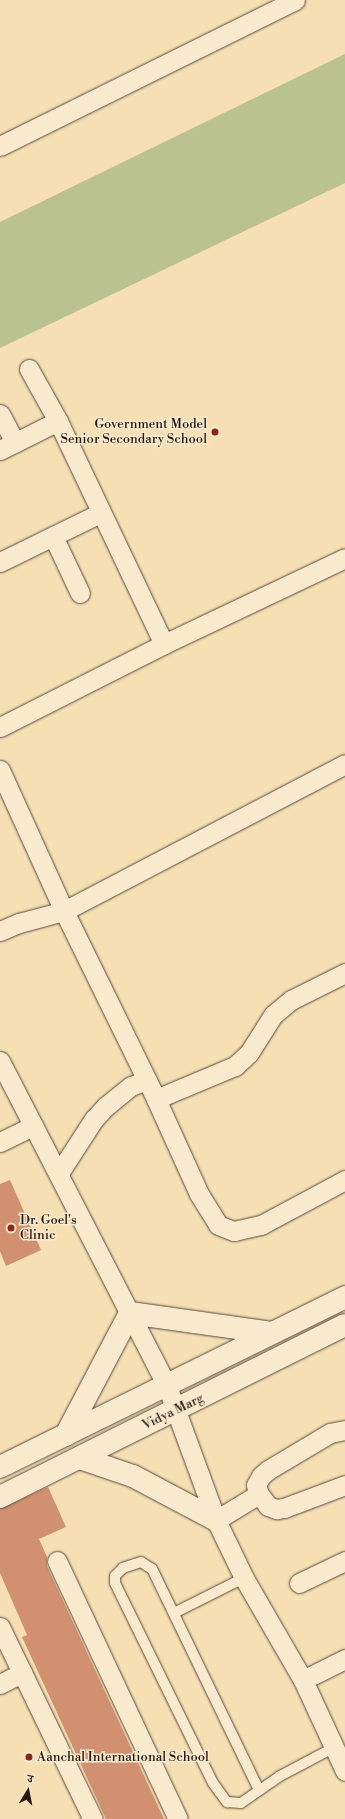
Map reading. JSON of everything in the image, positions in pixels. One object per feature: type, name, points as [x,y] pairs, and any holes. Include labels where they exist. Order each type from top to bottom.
[{"type":"main road","name":"Vidya Marg","points":[[0,1467],[345,1297]]},
{"type":"main road","points":[[66,1435],[130,1313],[272,1333]]},
{"type":"main road","name":"Vidya Marg","points":[[0,1496],[177,1411],[345,1325]]},
{"type":"main road","points":[[80,1458],[133,1476],[216,1520]]},
{"type":"street","points":[[2,141],[294,0]]},
{"type":"street","points":[[29,369],[58,421],[100,513],[164,644]]},
{"type":"street","points":[[0,414],[8,446],[58,421]]},
{"type":"street","points":[[0,562],[100,513]]},
{"type":"street","points":[[53,536],[80,593]]},
{"type":"street","points":[[0,727],[164,644],[345,558]]},
{"type":"street","points":[[0,931],[19,922],[64,911],[345,764]]},
{"type":"street","points":[[0,770],[64,911],[156,1098],[210,1216],[224,1229],[234,1231],[261,1225],[345,1180]]},
{"type":"street","points":[[156,1098],[235,1066],[249,1053],[279,1010],[304,992],[345,973]]},
{"type":"street","points":[[0,1062],[59,1173],[167,1386],[216,1520],[244,1578],[303,1680],[333,1748],[345,1770]]},
{"type":"street","points":[[59,1173],[94,1118],[131,1086],[147,1080]]},
{"type":"street","points":[[0,1142],[33,1126]]},
{"type":"street","points":[[345,1430],[330,1433],[268,1470],[256,1485],[259,1494],[268,1506],[276,1509],[284,1508],[345,1485]]},
{"type":"street","points":[[216,1520],[259,1494]]},
{"type":"street","points":[[57,1561],[178,1819]]},
{"type":"street","points":[[299,1583],[345,1561]]},
{"type":"street","points":[[0,1627],[93,1819]]},
{"type":"street","points":[[303,1680],[345,1659]]},
{"type":"street","points":[[0,1684],[22,1673]]},
{"type":"lane","points":[[259,1790],[174,1613],[148,1564],[132,1563],[115,1576],[115,1583],[220,1796],[227,1802],[234,1804],[241,1803],[259,1790],[333,1748]]},
{"type":"lane","points":[[174,1613],[244,1578]]},
{"type":"green space","points":[[345,54],[345,183],[0,348],[0,222]]},
{"type":"building","points":[[10,1180],[41,1250],[6,1266],[0,1251],[0,1184]]},
{"type":"building","points":[[48,1487],[66,1527],[39,1539],[47,1557],[47,1566],[164,1819],[106,1819],[22,1637],[27,1635],[0,1573],[0,1509]]},
{"type":"place","name":"Government Model Senior Secondary School","points":[[215,432]]},
{"type":"place","name":"Dr. Goel's Clinic","points":[[11,1228]]},
{"type":"place","name":"Aanchal International School","points":[[29,1757]]}]
